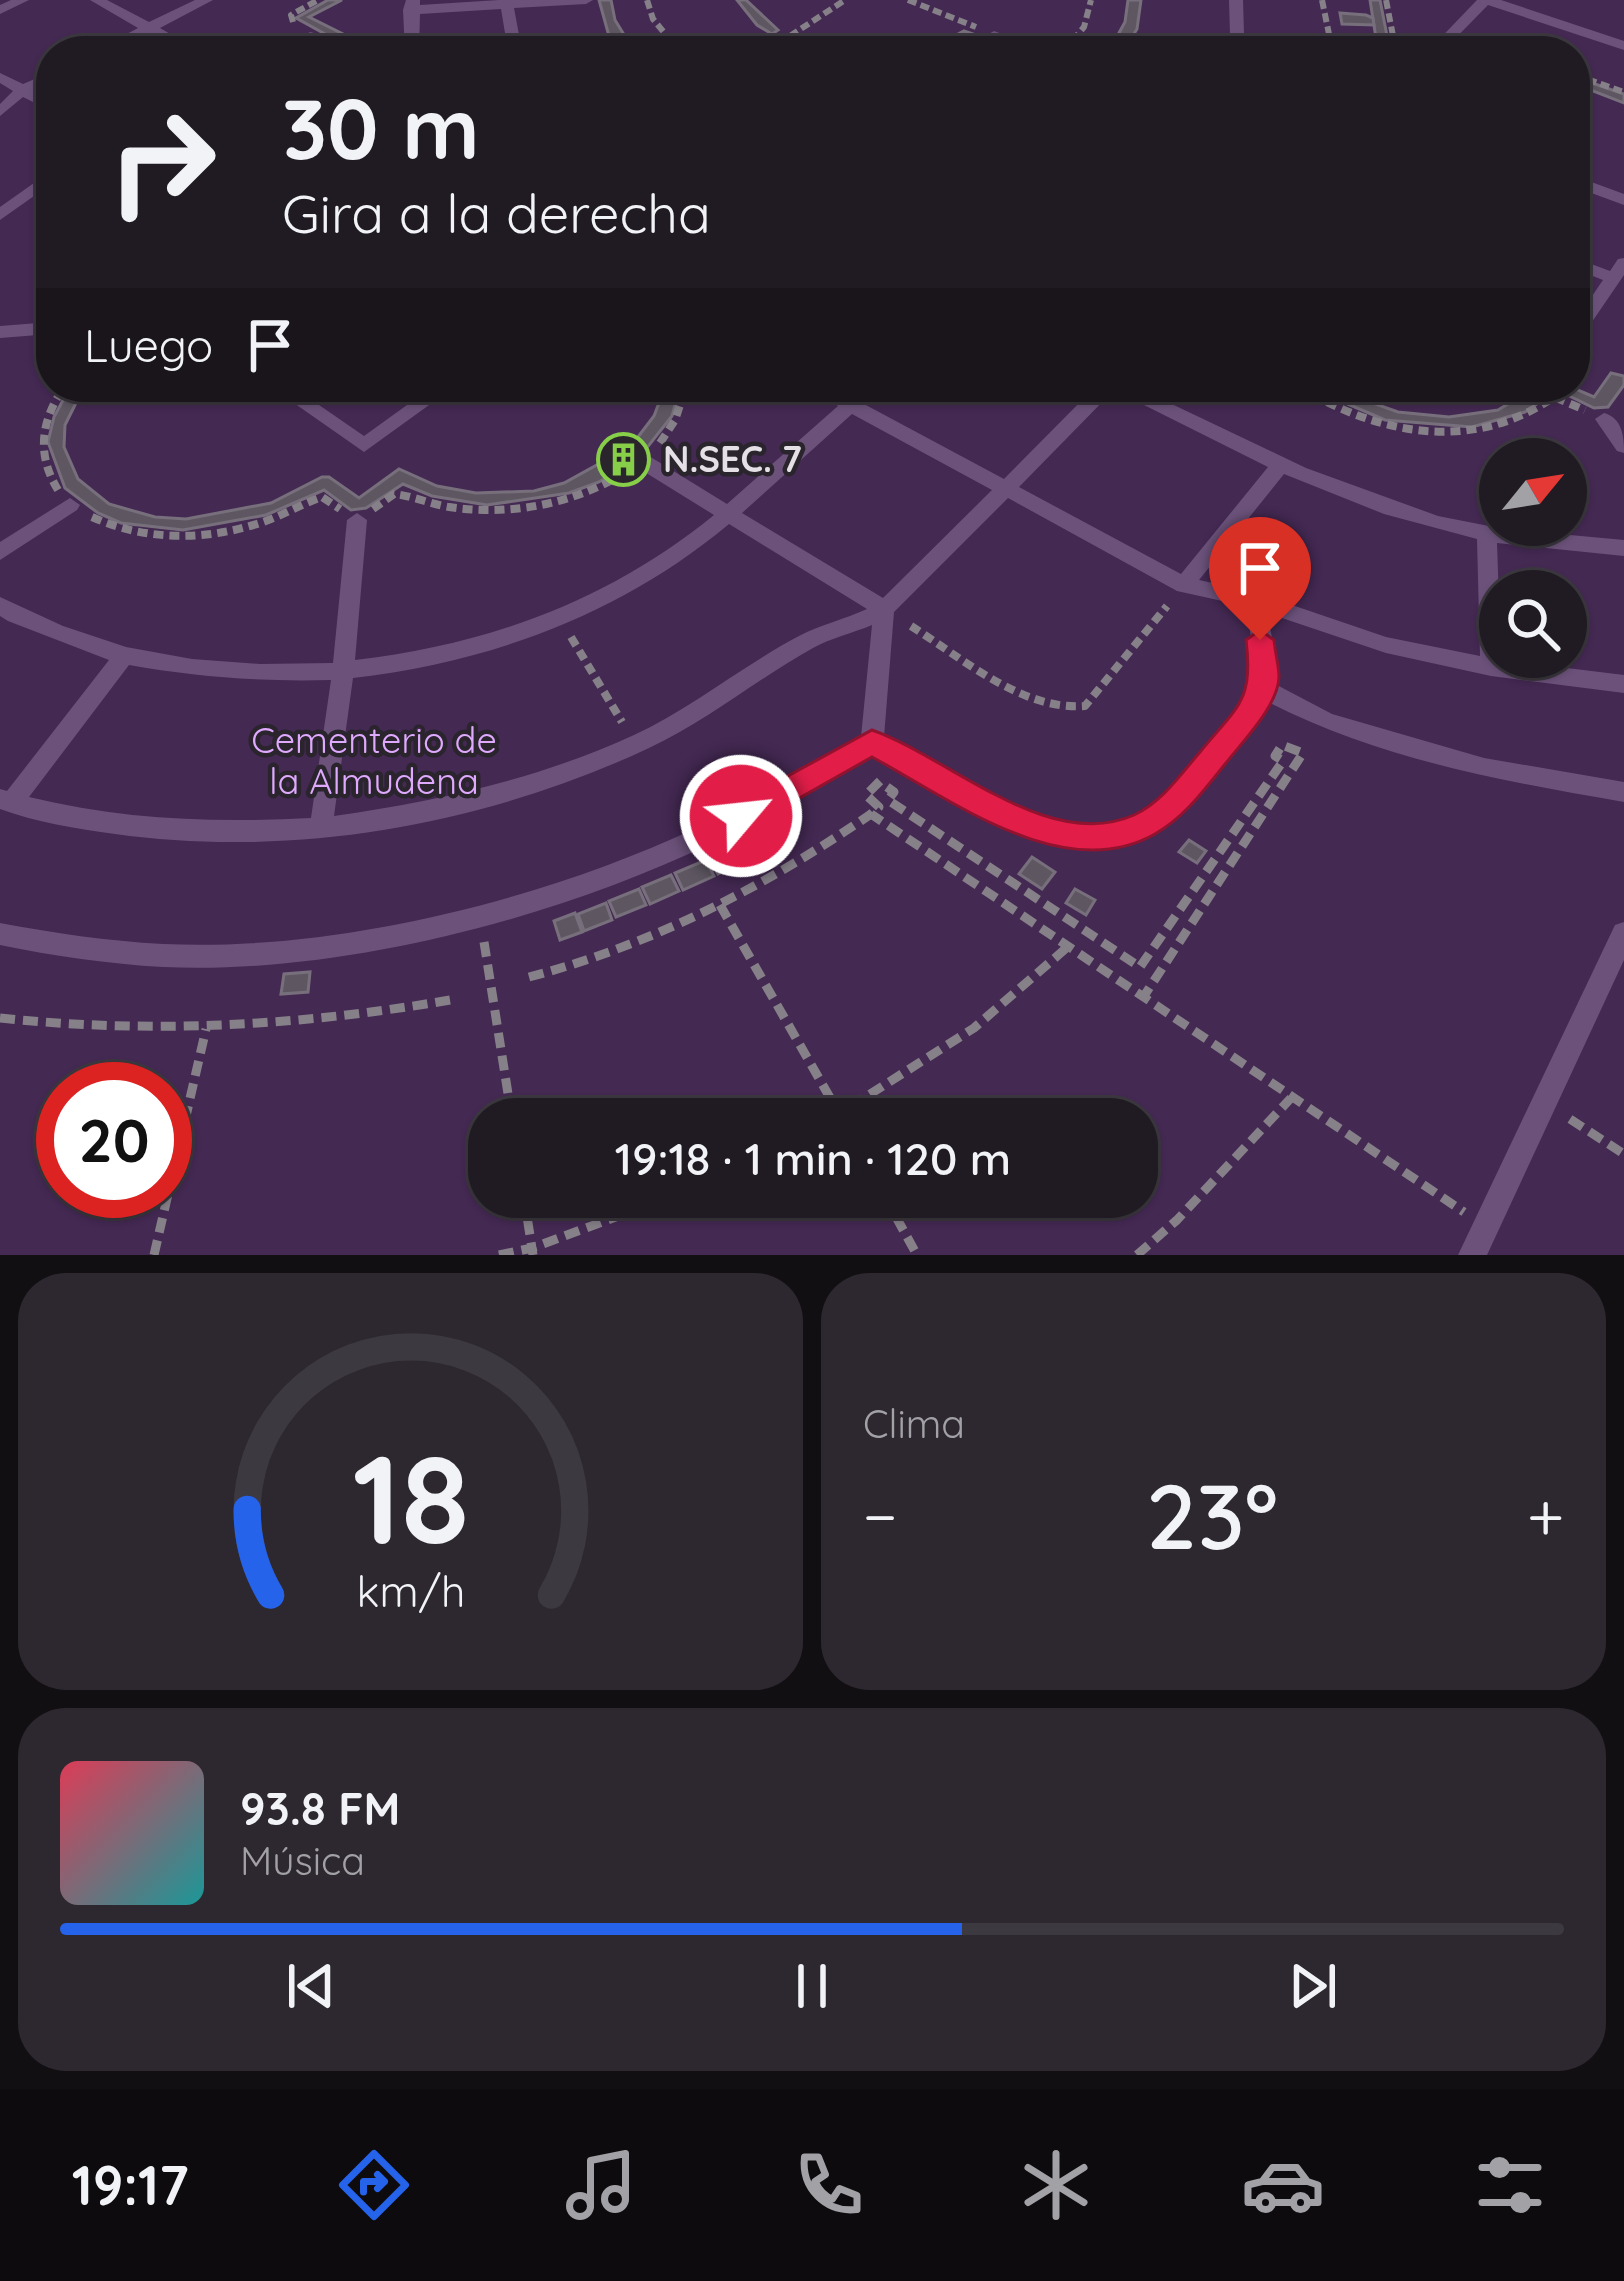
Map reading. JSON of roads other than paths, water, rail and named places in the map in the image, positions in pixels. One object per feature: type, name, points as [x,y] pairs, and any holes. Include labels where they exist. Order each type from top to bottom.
[{"type":"lane","points":[[0,10],[22,0]]},
{"type":"lane","points":[[97,0],[163,36]]},
{"type":"lane","points":[[132,36],[206,0]]},
{"type":"lane","points":[[412,36],[412,5],[586,0]]},
{"type":"lane","points":[[1236,0],[1236,36]]},
{"type":"lane","points":[[1450,36],[1487,0],[1624,46]]},
{"type":"lane","points":[[505,2],[512,36]]},
{"type":"lane","points":[[994,34],[999,36]]},
{"type":"lane","points":[[0,77],[36,98]]},
{"type":"lane","points":[[0,94],[36,83]]},
{"type":"lane","points":[[0,112],[22,90]]},
{"type":"lane","points":[[0,215],[36,187]]},
{"type":"lane","points":[[1590,187],[1624,200]]},
{"type":"lane","points":[[1590,312],[1619,270]]},
{"type":"lane","points":[[0,332],[36,329]]},
{"type":"lane","points":[[302,402],[364,445],[424,402]]},
{"type":"lane","points":[[847,402],[1184,586],[1255,600],[1386,645],[1479,664]]},
{"type":"lane","points":[[0,605],[124,656],[200,668],[343,672],[465,648],[559,618],[653,571],[729,513],[853,402]]},
{"type":"lane","points":[[124,656],[6,801],[83,822],[167,832],[321,826],[514,788],[635,744],[695,715],[804,644],[884,609],[1091,402]]},
{"type":"lane","points":[[1151,402],[1348,494],[1479,532]]},
{"type":"lane","points":[[1604,419],[1624,446]]},
{"type":"lane","points":[[642,461],[884,609]]},
{"type":"lane","points":[[1184,586],[1280,465]]},
{"type":"lane","points":[[0,552],[70,505]]},
{"type":"lane","points":[[321,826],[343,672],[357,520]]},
{"type":"lane","points":[[1587,544],[1624,548]]},
{"type":"lane","points":[[872,742],[1028,824],[1077,837],[1143,826],[1178,800],[1245,718],[1262,688],[1255,600]]},
{"type":"lane","points":[[872,742],[884,609]]},
{"type":"lane","points":[[1577,678],[1624,684]]},
{"type":"lane","points":[[1262,688],[1326,721],[1484,768],[1624,792]]},
{"type":"lane","points":[[0,934],[115,951],[208,955],[331,946],[470,920],[595,881],[681,846],[872,742]]},
{"type":"lane","points":[[1472,1255],[1624,933]]},
{"type":"place","name":"N.SEC. 7","points":[[624,459]]},
{"type":"park label","name":"Cementerio de la Almudena","points":[[374,760]]}]
